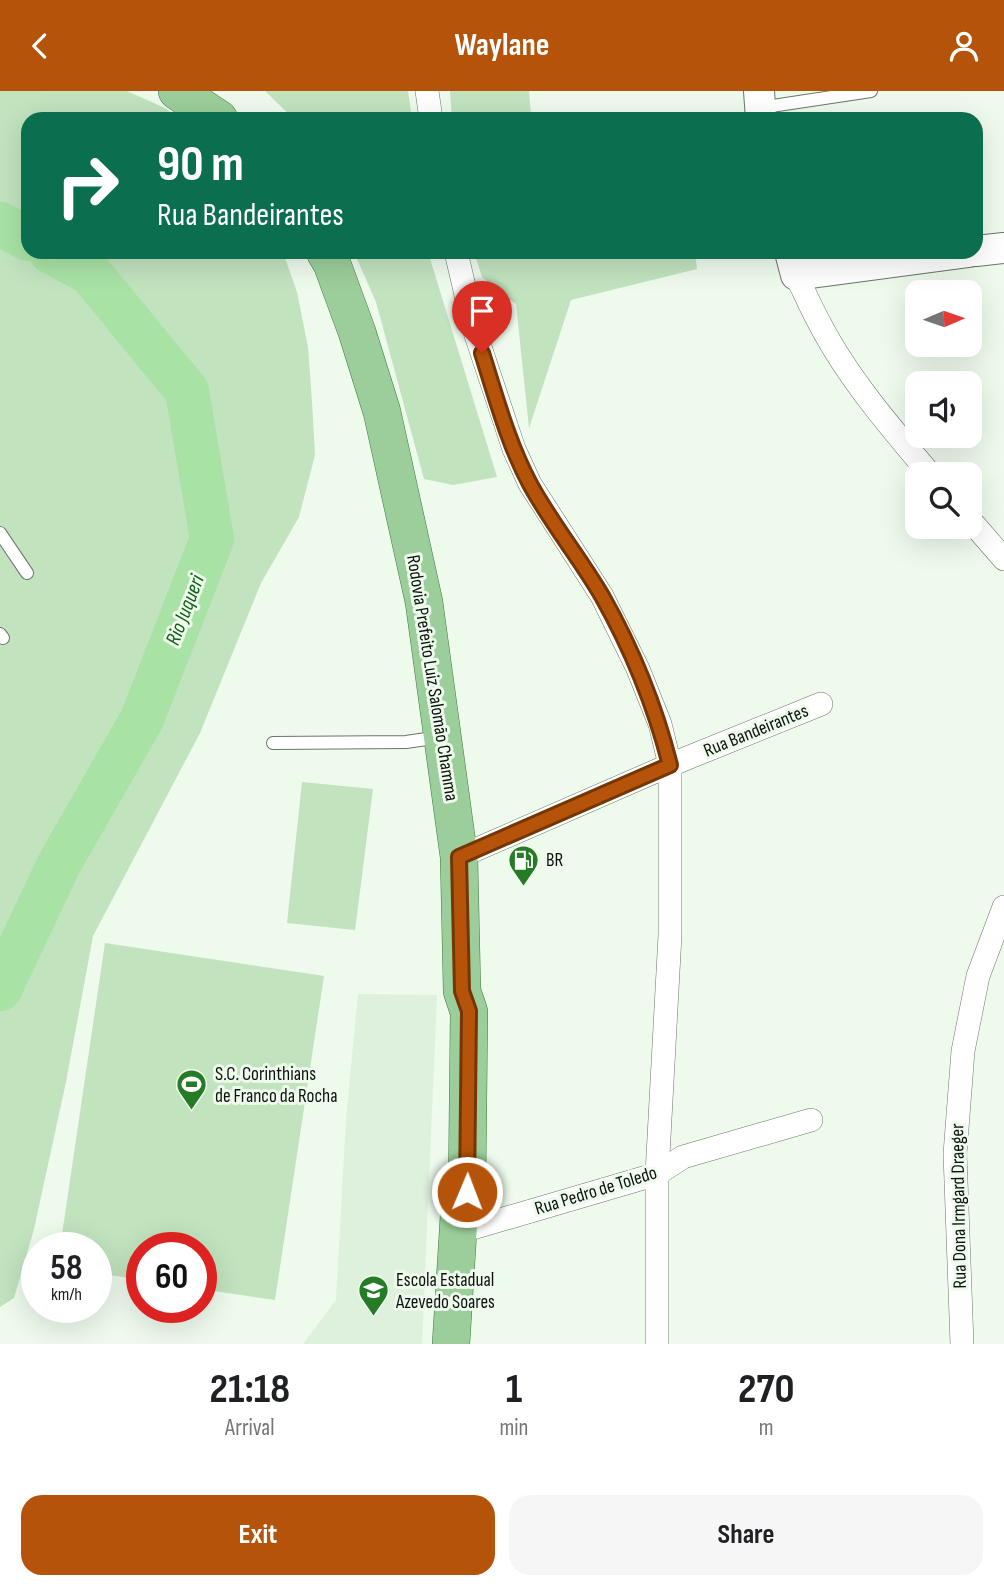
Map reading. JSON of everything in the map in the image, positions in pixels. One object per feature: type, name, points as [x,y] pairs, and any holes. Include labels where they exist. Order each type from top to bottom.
[{"type":"main road","points":[[177,91],[208,112]]},
{"type":"main road","name":"Rodovia Prefeito Luiz Salomão Chamma","points":[[329,259],[357,333],[382,412],[424,602],[459,857],[462,991],[453,1009],[450,1193],[459,1224],[451,1344]]},
{"type":"street","points":[[427,91],[430,112]]},
{"type":"street","points":[[983,250],[1004,248]]},
{"type":"street","points":[[458,259],[474,329],[514,449],[530,484],[602,596],[632,656],[660,724],[670,765],[670,935],[657,1174],[657,1344]]},
{"type":"street","points":[[866,259],[793,264],[821,326],[853,376],[920,462]]},
{"type":"street","points":[[982,534],[1004,559]]},
{"type":"street","name":"Rua Bandeirantes","points":[[459,857],[670,765],[821,704]]},
{"type":"street","name":"Rua Dona Irmgard Draeger","points":[[967,1342],[955,1154],[963,1051],[978,976],[1004,907]]},
{"type":"street","name":"Rua Pedro de Toledo","points":[[459,1224],[657,1174],[683,1157],[811,1120]]},
{"type":"lane","points":[[760,106],[871,91]]},
{"type":"lane","points":[[0,533],[27,573]]},
{"type":"lane","points":[[273,743],[406,742],[444,737]]},
{"type":"shaded area","points":[[358,994],[437,995],[422,1344],[303,1344],[336,1300],[346,1120]]},
{"type":"green space","points":[[0,91],[127,91],[170,112],[21,112],[21,259],[285,259],[297,292],[308,347],[315,455],[299,517],[261,583],[200,733],[93,936],[66,1082],[34,1229],[33,1232],[21,1232],[21,1274],[14,1298],[0,1307]]},
{"type":"green space","points":[[265,91],[408,91],[411,112],[287,112]]},
{"type":"green space","points":[[450,91],[529,91],[531,112],[452,112]]},
{"type":"green space","points":[[357,259],[430,259],[497,477],[453,485],[424,479],[376,302]]},
{"type":"green space","points":[[476,259],[696,259],[697,269],[571,300],[529,428],[516,304],[482,277]]},
{"type":"green space","points":[[302,782],[373,789],[355,930],[287,923]]},
{"type":"green space","name":"S.C. Corinthians de Franco da Rocha","points":[[105,943],[324,976],[275,1300],[217,1291],[217,1232],[126,1232],[126,1278],[112,1275],[112,1232],[62,1232]]},
{"type":"waterway","name":"Rio Juqueri","points":[[0,224],[21,235]]},
{"type":"waterway","name":"Rio Juqueri","points":[[0,989],[59,864],[142,719],[212,539],[187,391],[90,273],[64,259]]},
{"type":"place","name":"BR","points":[[523,887]]},
{"type":"place","name":"S.C. Corinthians de Franco da Rocha","points":[[192,1112]]},
{"type":"place","name":"Escola Estadual Azevedo Soares","points":[[373,1318]]},
{"type":"route","points":[[467,1192],[469,1011],[462,991],[459,857],[670,765],[660,724],[638,669],[602,596],[530,484],[514,449],[482,353]]}]
